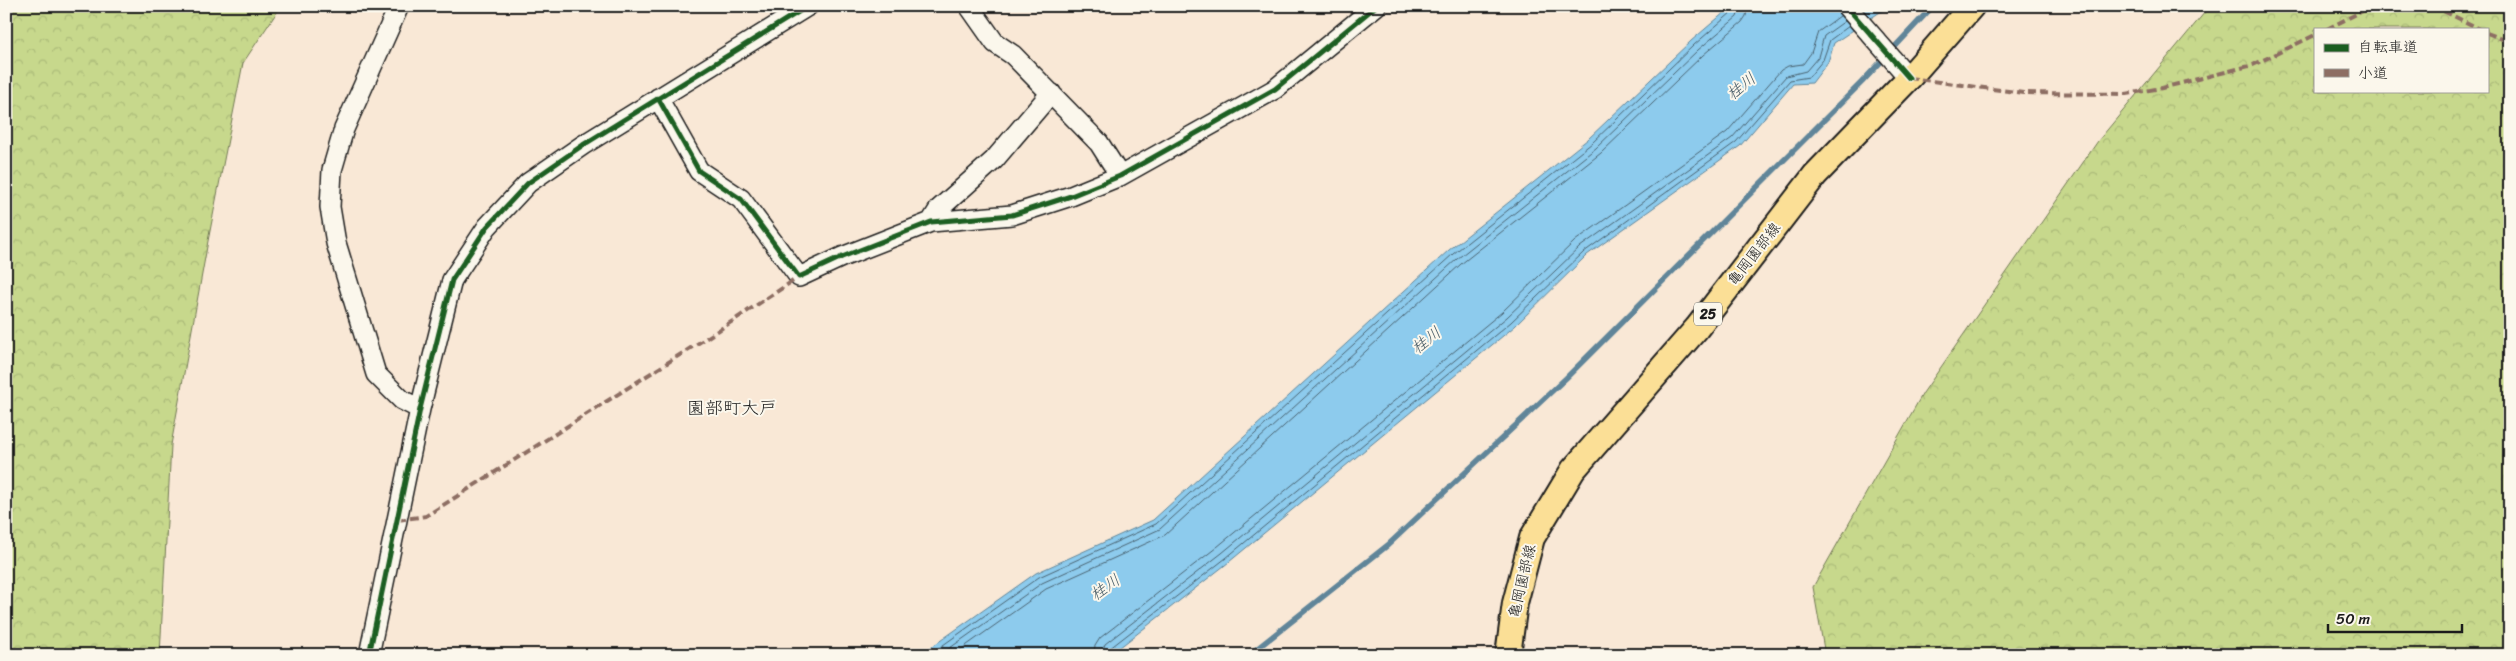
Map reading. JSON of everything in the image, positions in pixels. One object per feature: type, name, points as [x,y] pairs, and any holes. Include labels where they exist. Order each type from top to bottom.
[{"type":"main road","name":"亀岡園部線","points":[[1508,655],[1515,603],[1532,538],[1573,470],[1697,328],[1815,175],[1906,74],[1972,6]]},
{"type":"street","points":[[399,6],[344,129],[332,170],[330,207],[336,243],[376,374],[402,400],[420,410]]},
{"type":"street","points":[[370,655],[420,410],[452,280],[487,227],[528,183],[658,98],[808,6]]},
{"type":"street","points":[[969,6],[995,43],[1013,56],[1099,143],[1120,176]]},
{"type":"street","points":[[658,98],[699,171],[740,199],[799,277],[842,257],[931,222],[1012,215],[1071,196],[1120,176],[1275,89],[1376,6]]},
{"type":"street","points":[[1846,6],[1906,74]]},
{"type":"street","points":[[931,222],[939,209],[994,160],[1051,94]]},
{"type":"green space","points":[[6,6],[281,6],[243,63],[208,241],[171,445],[160,655],[6,655]]},
{"type":"green space","points":[[2210,6],[2510,6],[2510,655],[1825,655],[1813,587],[1923,393],[2098,141]]},
{"type":"water","name":"桂川","points":[[1732,6],[1889,6],[1834,43],[1828,62],[1812,83],[1793,84],[1740,146],[1587,255],[1515,326],[1229,562],[1110,655],[920,655],[1036,573],[1153,520],[1449,250],[1588,139],[1691,41]]},
{"type":"waterway","points":[[1249,655],[1388,545],[1566,378],[1862,82],[1933,6]]},
{"type":"marked path","points":[[2329,28],[2372,6]]},
{"type":"marked path","points":[[2433,6],[2478,28]]},
{"type":"marked path","points":[[2488,33],[2510,42]]},
{"type":"marked path","points":[[1909,78],[2023,93],[2126,94],[2162,88],[2253,65],[2314,35]]},
{"type":"marked path","points":[[398,520],[426,516],[799,277]]},
{"type":"cycle path","points":[[369,655],[420,409],[452,280],[487,227],[528,183],[583,145],[808,6]]},
{"type":"cycle path","points":[[658,98],[699,171],[741,199],[799,277],[842,257],[931,222],[1012,215],[1071,196],[1120,176],[1275,89],[1376,6]]},
{"type":"cycle path","points":[[1846,6],[1909,78]]},
{"type":"district","name":"園部町大戸","points":[[732,408]]}]
